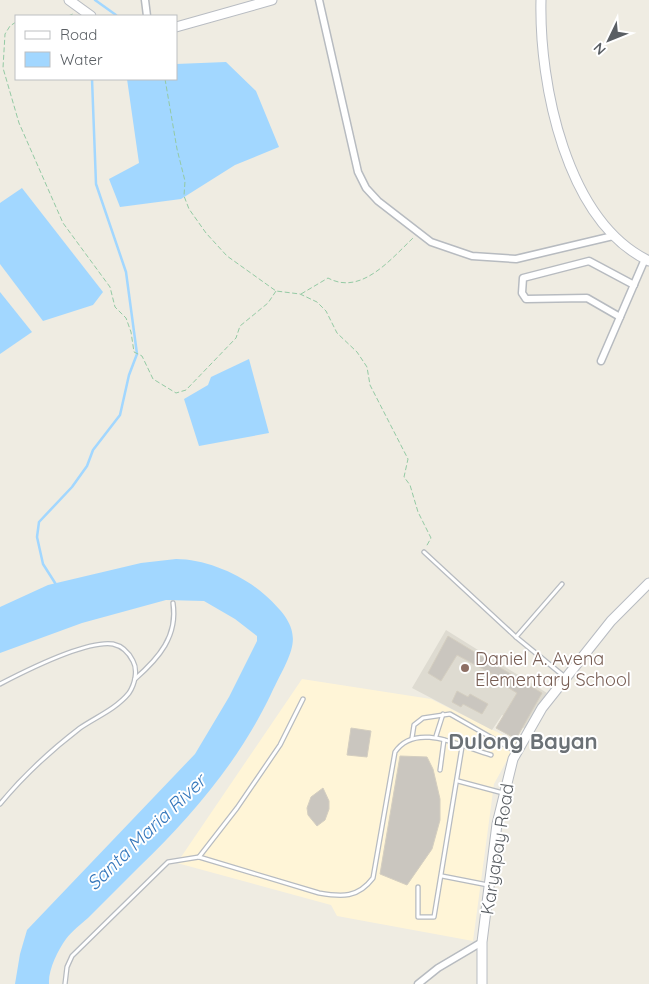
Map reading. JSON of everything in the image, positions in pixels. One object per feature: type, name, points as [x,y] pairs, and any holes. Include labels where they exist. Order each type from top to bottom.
[{"type":"main road","points":[[69,0],[90,15]]},
{"type":"main road","points":[[178,25],[266,1]]},
{"type":"main road","points":[[542,1],[546,82],[571,173],[612,236],[631,252],[647,260]]},
{"type":"main road","name":"Karyapay Road","points":[[482,984],[482,942],[497,824],[513,759],[542,708],[611,621],[649,583]]},
{"type":"street","points":[[145,0],[148,15]]},
{"type":"street","points":[[319,0],[358,172],[366,188],[378,201],[431,242],[472,256],[516,259],[612,236]]},
{"type":"street","points":[[601,361],[647,260]]},
{"type":"street","points":[[620,317],[587,298],[526,299],[522,293],[523,278],[589,261],[634,285]]},
{"type":"street","points":[[418,984],[438,968],[482,942]]},
{"type":"lane","points":[[424,552],[516,637],[566,678]]},
{"type":"lane","points":[[516,637],[562,584]]},
{"type":"lane","points":[[135,680],[160,656],[172,632],[175,616],[173,603]]},
{"type":"lane","points":[[0,684],[41,663],[103,644],[115,644],[131,656],[136,665],[135,680],[130,691],[121,702],[81,728],[32,766],[0,804]]},
{"type":"lane","points":[[199,857],[237,808],[280,745],[304,699]]},
{"type":"lane","points":[[436,736],[443,714]]},
{"type":"lane","points":[[412,738],[414,725],[423,718],[450,714],[517,752]]},
{"type":"lane","points":[[64,984],[67,967],[72,956],[155,872],[168,862],[199,857],[319,893],[340,897],[361,891],[373,878],[395,752],[405,740],[436,736],[462,747],[491,755]]},
{"type":"lane","points":[[440,770],[444,740]]},
{"type":"lane","points":[[418,887],[418,916],[434,917],[458,781],[462,747]]},
{"type":"lane","points":[[458,781],[505,793]]},
{"type":"lane","points":[[442,876],[489,885]]},
{"type":"path","points":[[15,23],[10,26],[5,34],[3,68],[19,123],[63,223],[110,287],[115,307],[126,318],[132,332],[134,352],[142,356],[153,380],[176,393],[186,390],[236,338],[240,326],[268,303],[276,291]]},
{"type":"path","points":[[165,80],[176,149],[184,181],[184,196],[189,209],[227,256],[276,291],[300,294],[316,302],[326,311],[337,333],[357,352],[367,367],[370,385],[408,459],[404,477],[410,485],[418,512],[430,538],[424,552]]},
{"type":"path","points":[[300,294],[328,278],[337,283],[348,284],[380,271],[418,232]]},
{"type":"shaded area","name":"Daniel A. Avena Elementary School","points":[[446,630],[547,693],[525,729],[502,715],[492,730],[412,688]]},
{"type":"shaded area","points":[[302,679],[431,699],[517,742],[494,784],[473,941],[337,916],[331,905],[177,863]]},
{"type":"water","points":[[226,62],[256,91],[279,147],[235,165],[181,199],[120,207],[109,179],[139,163],[127,80],[178,80],[178,64]]},
{"type":"water","points":[[22,188],[103,292],[93,305],[43,321],[0,264],[0,203]]},
{"type":"water","points":[[0,292],[32,332],[0,354]]},
{"type":"water","points":[[249,359],[269,433],[199,446],[184,399],[208,385],[211,377]]},
{"type":"water","name":"Santa Maria River","points":[[176,559],[212,565],[246,581],[265,595],[288,620],[292,631],[293,642],[286,665],[258,719],[229,765],[196,808],[159,848],[68,936],[54,960],[49,984],[15,984],[20,954],[27,930],[195,754],[229,697],[257,641],[257,636],[235,619],[204,601],[166,600],[82,623],[0,653],[0,607],[48,585],[141,563]]},
{"type":"building","points":[[448,636],[542,693],[516,739],[496,728],[517,693],[492,678],[494,675],[457,655],[441,681],[428,673]]},
{"type":"building","points":[[457,691],[468,697],[470,694],[488,704],[482,714],[463,704],[461,707],[452,702]]},
{"type":"building","points":[[351,728],[371,731],[367,757],[347,755]]},
{"type":"building","points":[[400,756],[427,757],[433,769],[440,799],[440,820],[432,849],[407,885],[380,874]]},
{"type":"building","points":[[323,788],[329,801],[329,809],[325,820],[317,826],[308,815],[307,808],[311,797]]},
{"type":"waterway","points":[[95,0],[116,15]]},
{"type":"waterway","points":[[57,586],[43,564],[37,537],[39,522],[72,487],[87,466],[93,450],[120,415],[129,375],[137,354],[126,272],[96,184],[92,80]]},
{"type":"place","name":"Daniel A. Avena Elementary School","points":[[465,668]]},
{"type":"district","name":"Dulong Bayan","points":[[523,741]]}]
